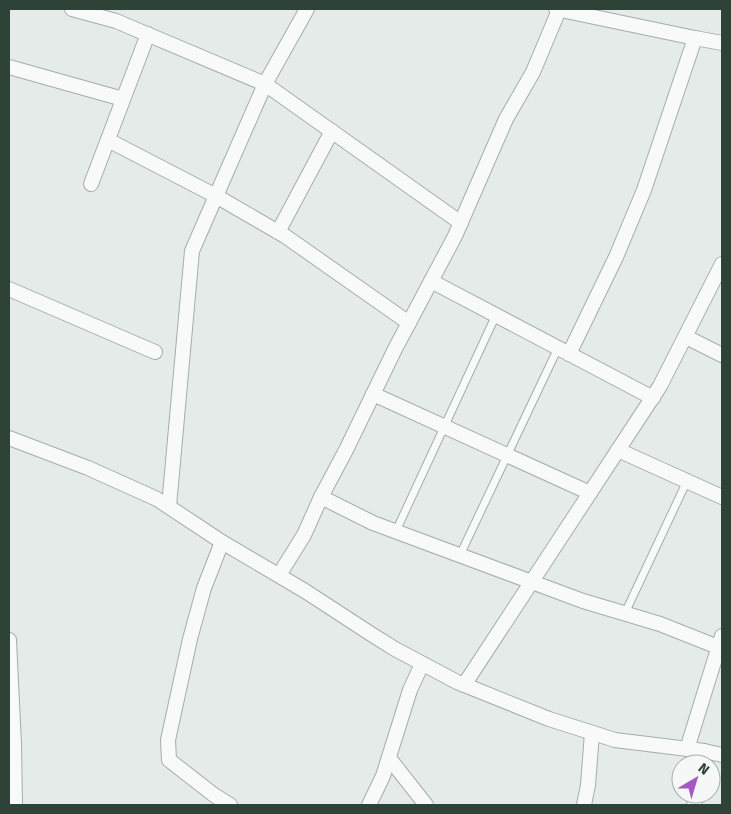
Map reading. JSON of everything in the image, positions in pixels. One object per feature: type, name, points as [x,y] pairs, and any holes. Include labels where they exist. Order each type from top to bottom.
[{"type":"street","points":[[72,9],[116,21],[265,84],[461,223]]},
{"type":"street","points":[[169,506],[192,251],[265,84],[307,9]]},
{"type":"street","points":[[278,575],[304,535],[373,394],[455,236],[506,118],[533,72],[558,9],[722,42]]},
{"type":"street","points":[[91,184],[148,34]]},
{"type":"street","points":[[563,351],[616,257],[644,190],[695,38]]},
{"type":"street","points":[[9,67],[123,99]]},
{"type":"street","points":[[278,232],[332,132]]},
{"type":"street","points":[[108,140],[216,196],[278,232],[409,324]]},
{"type":"street","points":[[464,685],[653,398],[722,264]]},
{"type":"street","points":[[431,281],[653,398]]},
{"type":"street","points":[[9,289],[154,352]]},
{"type":"street","points":[[686,337],[722,355]]},
{"type":"street","points":[[373,394],[590,493]]},
{"type":"street","points":[[9,438],[88,468],[157,499],[222,542],[305,591],[379,639],[422,664],[464,685],[549,720],[615,740],[687,749],[696,754]]},
{"type":"street","points":[[618,450],[722,497]]},
{"type":"street","points":[[321,497],[374,523],[583,601],[721,643],[687,749]]},
{"type":"street","points":[[222,542],[204,588],[190,639],[168,740],[169,760],[230,805]]},
{"type":"street","points":[[9,640],[11,756],[15,805]]},
{"type":"street","points":[[368,805],[383,776],[410,690],[422,664]]},
{"type":"street","points":[[584,805],[588,785],[592,733]]},
{"type":"street","points":[[389,758],[426,805]]},
{"type":"lane","points":[[396,531],[496,316]]},
{"type":"lane","points":[[460,555],[507,455],[563,351]]},
{"type":"lane","points":[[625,614],[687,481]]}]
